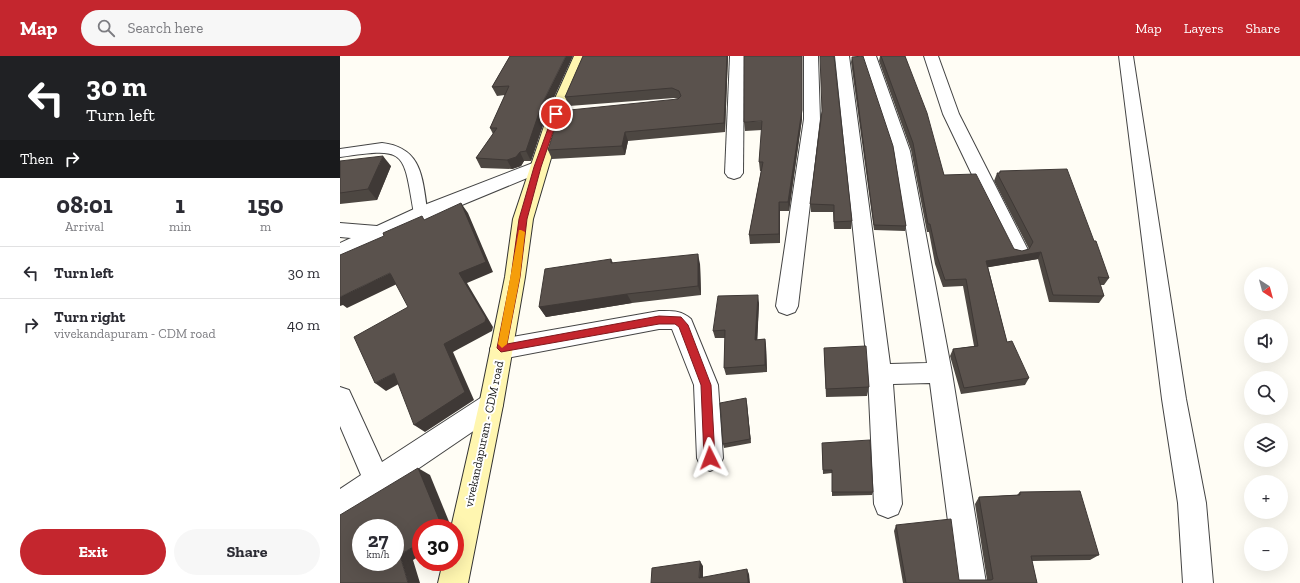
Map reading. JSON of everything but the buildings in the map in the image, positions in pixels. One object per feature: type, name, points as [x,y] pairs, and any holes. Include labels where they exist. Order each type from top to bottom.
[{"type":"street","name":"vivekandapuram - CDM road","points":[[453,583],[491,405],[515,277],[523,219],[538,167],[564,113],[581,56]]},
{"type":"street","points":[[734,173],[737,56]]},
{"type":"street","points":[[787,306],[812,119],[811,56]]},
{"type":"street","points":[[842,56],[880,374],[888,504]]},
{"type":"street","points":[[869,56],[902,151],[940,372],[971,583]]},
{"type":"street","points":[[931,56],[951,114],[1018,250]]},
{"type":"street","points":[[1126,56],[1134,100],[1174,399],[1192,503],[1198,583]]},
{"type":"street","points":[[340,251],[421,214],[538,167]]},
{"type":"street","points":[[340,230],[378,233]]},
{"type":"street","points":[[501,348],[659,320],[677,320],[683,325],[706,385],[710,458]]},
{"type":"street","points":[[880,374],[940,372]]},
{"type":"street","points":[[340,398],[377,481]]},
{"type":"street","points":[[340,505],[491,405]]},
{"type":"lane","points":[[340,153],[386,148],[400,150],[406,156],[412,168],[421,214]]},
{"type":"slow traffic","points":[[502,344],[515,277],[521,232]]},
{"type":"route","points":[[556,114],[538,167],[523,219],[515,277],[501,348],[659,320],[677,320],[683,325],[706,385],[710,458]]}]
